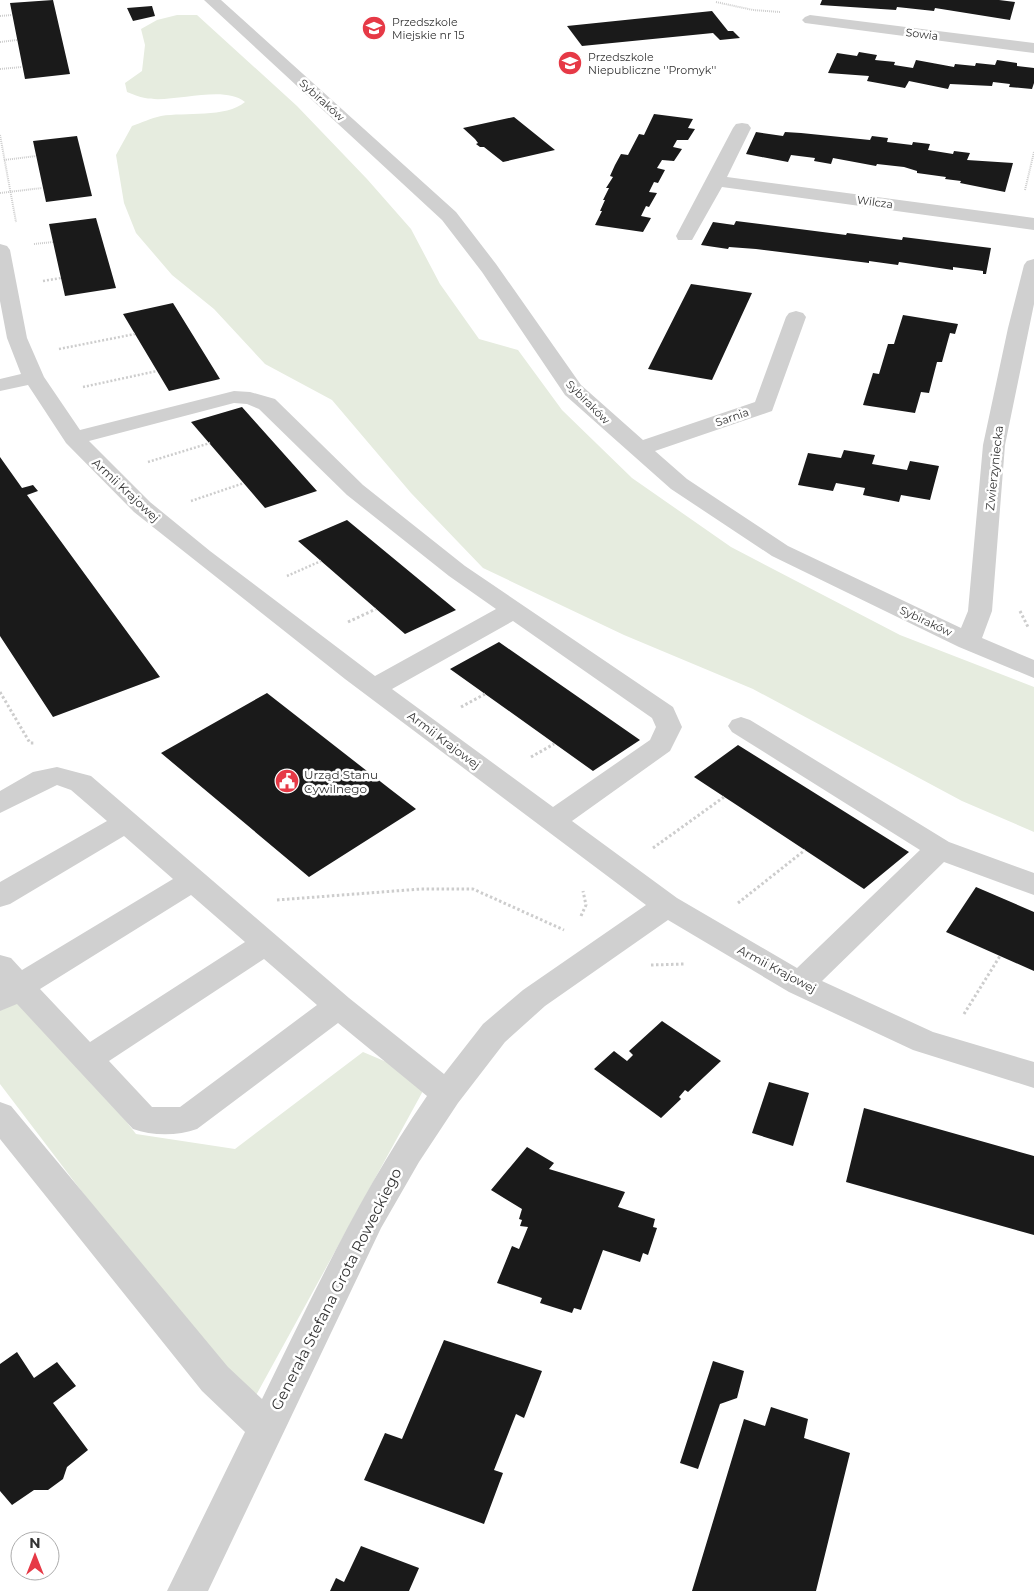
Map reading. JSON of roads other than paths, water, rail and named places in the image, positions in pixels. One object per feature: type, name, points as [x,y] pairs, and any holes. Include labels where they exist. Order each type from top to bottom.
[{"type":"street","name":"Sybiraków","points":[[212,0],[449,216],[490,268],[573,390],[679,484],[780,551],[968,641],[1034,670]]},
{"type":"street","name":"Sowia","points":[[810,20],[1034,48]]},
{"type":"street","points":[[685,236],[716,181],[742,128]]},
{"type":"street","name":"Wilcza","points":[[716,181],[1034,224]]},
{"type":"street","name":"Armii Krajowej","points":[[0,250],[17,338],[33,377],[74,438],[142,507],[202,556],[374,688],[667,906],[800,984],[924,1041],[1034,1075]]},
{"type":"street","name":"Zwierzyniecka","points":[[968,641],[980,611],[994,445],[1018,328],[1034,265]]},
{"type":"street","name":"Sarnia","points":[[638,449],[764,406],[796,317]]},
{"type":"street","points":[[0,385],[33,377]]},
{"type":"street","points":[[74,438],[234,397],[250,398],[267,404],[355,490],[457,571],[664,713],[669,727],[661,745],[648,756],[552,821]]},
{"type":"street","points":[[374,688],[513,610]]},
{"type":"street","points":[[741,726],[939,849],[1034,884]]},
{"type":"street","points":[[0,803],[43,779],[58,776],[81,782],[338,1006],[447,1094]]},
{"type":"street","points":[[0,896],[126,822]]},
{"type":"street","points":[[800,984],[939,849]]},
{"type":"street","points":[[193,880],[6,984],[88,1059],[144,1120],[186,1120],[338,1006]]},
{"type":"street","name":"Generała Stefana Grota Roweckiego","points":[[187,1591],[369,1218],[407,1152],[447,1094],[494,1033],[534,998],[602,949],[667,906]]},
{"type":"street","points":[[88,1059],[266,943]]},
{"type":"street","points":[[0,1115],[215,1379],[266,1427]]},
{"type":"place","name":"Przedszkole Miejskie nr 15","points":[[374,28]]},
{"type":"place","name":"Przedszkole Niepubliczne ''Promyk''","points":[[570,63]]},
{"type":"place","name":"Urząd Stanu Cywilnego","points":[[287,781]]}]
